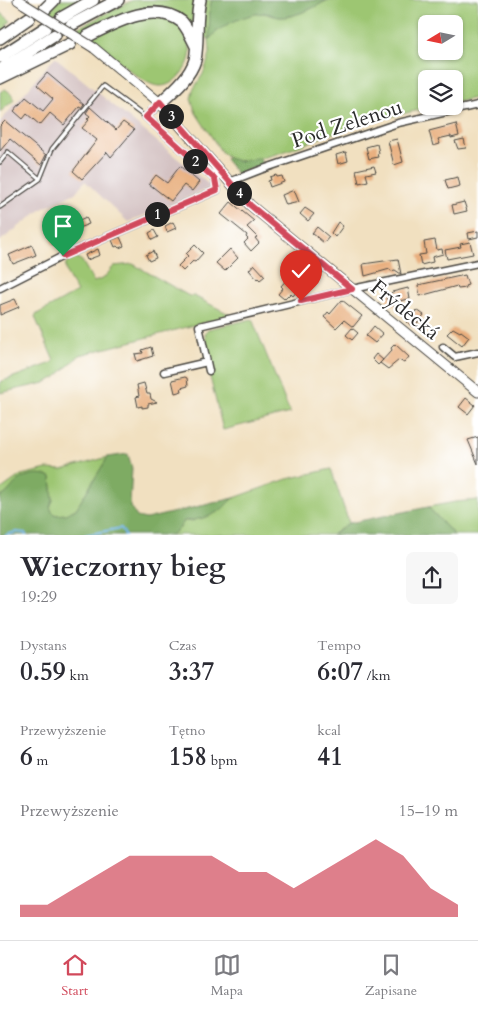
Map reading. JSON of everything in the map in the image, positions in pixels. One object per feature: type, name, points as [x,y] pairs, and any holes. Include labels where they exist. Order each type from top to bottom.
[{"type":"highway","points":[[45,9],[54,0]]},
{"type":"highway","points":[[61,18],[93,0]]},
{"type":"highway","points":[[71,25],[118,0]]},
{"type":"highway","points":[[160,102],[172,92],[190,71],[195,59],[197,10],[200,0]]},
{"type":"highway","points":[[88,36],[132,15],[157,12],[174,17],[182,22],[196,46]]},
{"type":"highway","points":[[0,38],[29,18]]},
{"type":"highway","points":[[0,56],[45,28]]},
{"type":"highway","points":[[0,70],[55,34]]},
{"type":"highway","points":[[0,78],[70,44]]},
{"type":"main road","name":"Frýdecká","points":[[21,2],[94,48],[160,102],[250,205],[478,392]]},
{"type":"street","points":[[0,288],[63,256],[217,190],[215,179],[146,117],[160,102]]},
{"type":"street","name":"Pod Zelenou","points":[[229,182],[398,123],[478,105]]},
{"type":"street","points":[[209,371],[199,326],[352,289],[478,263]]},
{"type":"street","points":[[444,347],[455,357],[478,352]]},
{"type":"street","points":[[164,372],[207,362]]},
{"type":"lane","points":[[0,206],[40,179],[52,148],[103,86],[146,117]]},
{"type":"lane","points":[[0,162],[8,152],[40,179]]},
{"type":"shaded area","points":[[55,57],[212,187],[128,222],[85,181],[75,193],[42,209],[0,241],[0,122]]},
{"type":"green space","points":[[59,0],[79,0],[54,14],[49,11]]},
{"type":"green space","points":[[133,0],[196,0],[193,8],[193,27],[171,10],[150,8],[126,14],[84,33],[77,28]]},
{"type":"green space","points":[[205,0],[212,0],[210,7],[210,39],[226,25],[248,16],[261,13],[286,17],[305,11],[328,0],[478,0],[478,97],[463,101],[463,70],[418,70],[418,111],[354,126],[287,151],[257,159],[231,160],[222,153],[196,113],[191,99],[193,90],[203,74],[210,53],[209,40],[203,34]]},
{"type":"green space","points":[[212,0],[327,0],[311,9],[291,16],[278,17],[265,13],[250,15],[226,25],[209,40]]},
{"type":"green space","points":[[0,12],[11,21],[6,25],[10,28],[0,35]]},
{"type":"green space","points":[[146,15],[176,21],[186,37],[190,48],[186,67],[178,77],[167,85],[159,86],[143,80],[90,37]]},
{"type":"green space","points":[[5,89],[12,94],[14,100],[0,112],[0,92]]},
{"type":"green space","points":[[260,158],[262,165],[237,174],[225,159],[240,161]]},
{"type":"green space","points":[[76,257],[82,261],[94,282],[104,278],[114,266],[133,264],[189,296],[194,296],[229,314],[229,316],[80,355],[56,377],[45,383],[0,393],[0,382],[54,361],[35,317],[37,314],[77,292],[66,271],[66,263]]},
{"type":"green space","points":[[252,319],[290,413],[223,430],[210,377],[213,372],[205,336],[206,331]]},
{"type":"green space","points":[[128,454],[132,468],[130,506],[137,517],[146,519],[234,498],[221,510],[211,515],[184,521],[179,529],[171,535],[0,535],[0,497],[6,494],[19,480],[34,474],[51,477],[53,500],[50,507],[52,512],[56,515],[66,514],[76,509],[108,457]]},
{"type":"green space","points":[[108,457],[76,509],[66,514],[56,515],[52,512],[50,507],[53,500],[51,477],[26,476],[0,497],[0,490],[21,475],[47,469],[62,470]]},
{"type":"green space","points":[[331,469],[349,523],[332,535],[171,535],[179,529],[184,521],[192,521],[221,510],[225,503],[234,498],[287,479]]},
{"type":"green space","points":[[478,500],[478,535],[454,535],[428,507],[455,502]]},
{"type":"green space","points":[[428,507],[454,535],[332,535],[349,523]]},
{"type":"building","points":[[47,73],[84,104],[81,108],[79,107],[64,125],[50,113],[40,125],[27,114],[23,119],[14,111],[26,97],[43,111],[53,99],[37,85]]},
{"type":"building","points":[[90,107],[116,130],[123,122],[134,130],[111,157],[107,152],[82,179],[73,171],[97,140],[82,128],[89,120],[87,119],[90,116],[86,113]]},
{"type":"building","points":[[5,121],[46,155],[41,165],[10,139],[0,151],[0,126]]},
{"type":"building","points":[[456,124],[459,136],[438,139],[440,144],[433,146],[429,131]]},
{"type":"building","points":[[397,139],[403,162],[394,165],[388,141]]},
{"type":"building","points":[[464,139],[466,148],[458,149],[455,141]]},
{"type":"building","points":[[377,144],[378,157],[369,159],[366,147]]},
{"type":"building","points":[[346,152],[348,161],[338,164],[336,155]]},
{"type":"building","points":[[180,166],[199,182],[192,191],[184,185],[171,201],[149,184],[156,175],[167,183]]},
{"type":"building","points":[[374,166],[376,172],[366,174],[368,181],[359,183],[356,170]]},
{"type":"building","points":[[276,175],[277,177],[282,176],[284,182],[270,187],[268,181],[271,180],[270,177]]},
{"type":"building","points":[[458,177],[460,186],[448,189],[445,180]]},
{"type":"building","points":[[294,190],[299,202],[286,205],[282,195]]},
{"type":"building","points":[[231,202],[254,221],[247,227],[257,237],[255,238],[259,243],[251,251],[244,243],[248,239],[247,235],[221,214]]},
{"type":"building","points":[[464,202],[467,211],[454,214],[452,205]]},
{"type":"building","points":[[305,208],[314,214],[308,221],[300,214]]},
{"type":"building","points":[[86,217],[89,224],[73,230],[71,224]]},
{"type":"building","points":[[173,222],[176,228],[167,232],[165,226]]},
{"type":"building","points":[[338,222],[343,226],[335,237],[331,233]]},
{"type":"building","points":[[317,227],[329,237],[324,243],[312,233]]},
{"type":"building","points":[[154,230],[158,237],[152,240],[149,233]]},
{"type":"building","points":[[478,231],[478,237],[469,239],[468,233]]},
{"type":"building","points":[[67,233],[70,240],[53,245],[51,240]]},
{"type":"building","points":[[120,237],[124,246],[115,247],[112,240]]},
{"type":"building","points":[[435,240],[437,250],[442,249],[443,254],[432,257],[433,262],[421,265],[419,255],[426,254],[424,242]]},
{"type":"building","points":[[470,242],[473,254],[447,259],[445,250],[461,247],[460,244]]},
{"type":"building","points":[[32,245],[36,255],[13,264],[9,255]]},
{"type":"building","points":[[195,245],[203,253],[183,271],[178,266]]},
{"type":"building","points":[[98,249],[100,255],[87,260],[85,255]]},
{"type":"building","points":[[230,249],[238,258],[225,271],[216,263]]},
{"type":"building","points":[[153,251],[156,258],[149,261],[146,255]]},
{"type":"building","points":[[398,259],[401,274],[390,269],[365,276],[363,264]]},
{"type":"building","points":[[254,264],[265,276],[260,280],[249,270]]},
{"type":"building","points":[[465,275],[468,285],[465,286],[466,288],[458,289],[457,286],[420,296],[418,285]]},
{"type":"building","points":[[289,277],[301,286],[293,296],[291,294],[288,295],[284,299],[278,294],[283,288],[281,286]]},
{"type":"building","points":[[408,288],[410,299],[398,301],[394,306],[386,299],[392,292]]},
{"type":"building","points":[[15,299],[19,307],[0,315],[0,305]]},
{"type":"building","points":[[342,300],[362,316],[353,327],[344,320],[336,328],[324,317],[328,312],[330,314]]},
{"type":"building","points":[[417,310],[424,315],[414,327],[407,322]]},
{"type":"building","points":[[374,326],[383,334],[375,343],[366,336]]},
{"type":"building","points":[[352,328],[358,333],[352,340],[346,335]]},
{"type":"building","points":[[453,328],[469,337],[462,346],[447,334]]},
{"type":"building","points":[[395,344],[409,357],[404,363],[399,360],[388,369],[380,363]]},
{"type":"building","points":[[151,347],[153,356],[137,361],[135,354],[143,353],[142,350]]},
{"type":"building","points":[[376,354],[383,360],[378,365],[372,359]]},
{"type":"building","points":[[187,378],[188,386],[181,388],[182,391],[175,393],[172,380]]},
{"type":"building","points":[[144,383],[147,394],[150,394],[151,399],[157,402],[142,408],[142,406],[138,407],[136,397],[139,396],[137,385]]},
{"type":"building","points":[[466,398],[475,405],[468,414],[459,407]]},
{"type":"building","points":[[478,437],[478,464],[468,440]]},
{"type":"waterway","points":[[85,535],[121,528],[125,535]]},
{"type":"waterway","points":[[6,535],[16,532],[25,533],[26,535]]},
{"type":"route","points":[[63,256],[217,190],[215,179],[146,117],[160,102],[250,205],[352,289],[301,301]]}]
